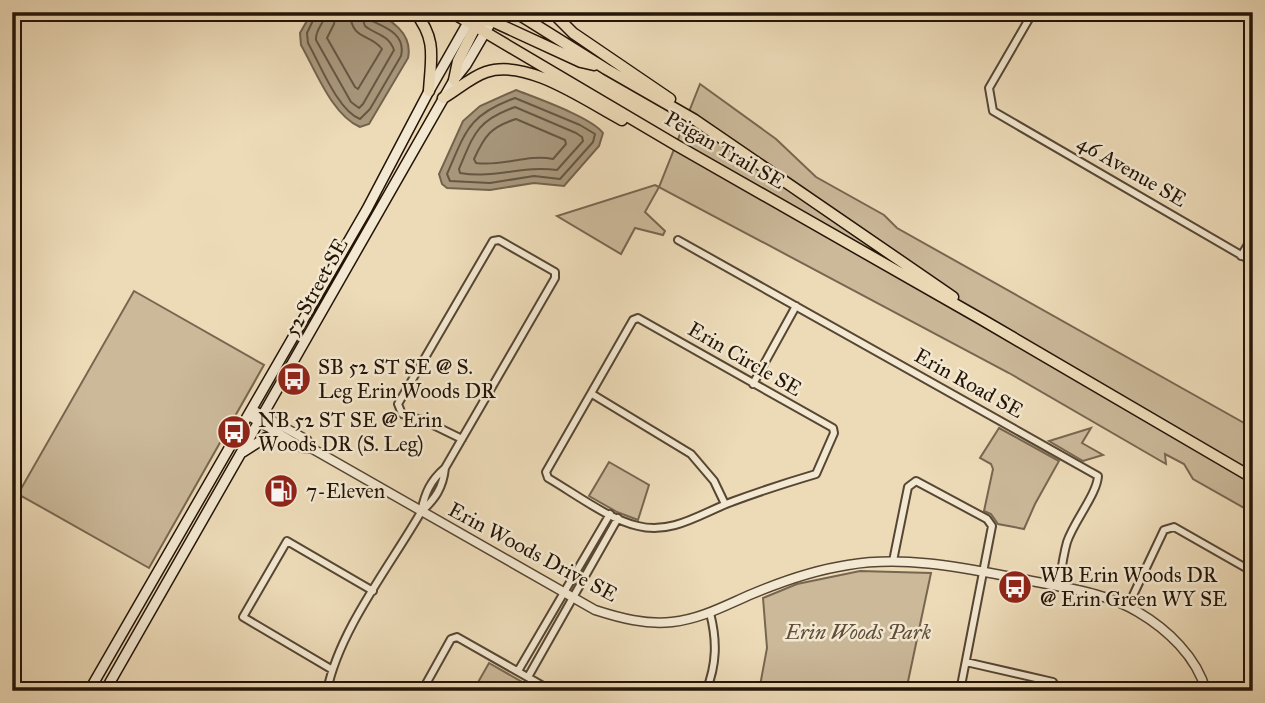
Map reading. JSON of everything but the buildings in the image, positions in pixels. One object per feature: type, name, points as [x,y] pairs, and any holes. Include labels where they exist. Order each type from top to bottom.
[{"type":"main road","points":[[415,12],[426,26],[432,44],[429,90]]},
{"type":"main road","name":"Peigan Trail SE","points":[[452,12],[483,18],[486,32],[676,145],[1253,478]]},
{"type":"main road","name":"Peigan Trail SE","points":[[515,12],[695,120],[960,301],[981,319]]},
{"type":"main road","points":[[552,12],[573,33],[674,102],[695,120]]},
{"type":"main road","points":[[454,79],[458,61],[483,18],[581,62],[606,69]]},
{"type":"main road","name":"52 Street SE","points":[[89,691],[367,209],[429,90],[483,18]]},
{"type":"main road","name":"52 Street SE","points":[[105,691],[443,98],[486,32]]},
{"type":"main road","points":[[443,98],[487,72],[508,68],[548,81],[655,138],[676,145]]},
{"type":"main road","points":[[242,453],[265,438],[280,435]]},
{"type":"street","name":"46 Avenue SE","points":[[1033,12],[989,88],[993,111],[1253,262]]},
{"type":"street","points":[[1241,256],[1253,236]]},
{"type":"street","points":[[421,512],[423,497],[433,478],[445,468],[462,439],[555,278],[555,272],[499,240],[493,242],[398,404],[402,414],[425,421],[462,439]]},
{"type":"street","points":[[678,240],[796,306],[753,384]]},
{"type":"street","name":"Erin Road SE","points":[[796,306],[1098,476],[1098,485],[1082,509],[1067,541],[1059,586]]},
{"type":"street","name":"Erin Circle SE","points":[[638,318],[833,428],[834,433],[816,474],[725,504],[677,526],[657,529],[637,526],[610,514],[548,478],[546,472],[592,394],[633,320],[638,318]]},
{"type":"street","points":[[592,394],[691,454],[714,481],[725,504]]},
{"type":"street","name":"Erin Woods Drive SE","points":[[251,413],[307,440],[312,448],[594,610],[620,618],[671,622],[710,613],[790,579],[850,564],[893,561],[984,572],[1059,586],[1128,606],[1161,627],[1180,646],[1206,691]]},
{"type":"street","name":"Erin Woods Drive SE","points":[[262,419],[280,435],[303,448],[312,448]]},
{"type":"street","points":[[327,691],[331,669],[373,591],[421,512],[432,503],[444,483],[445,468]]},
{"type":"street","points":[[893,561],[908,487],[916,481],[988,519],[992,526],[960,691]]},
{"type":"street","points":[[518,671],[610,514]]},
{"type":"street","points":[[528,677],[618,518]]},
{"type":"street","points":[[1128,606],[1164,530],[1174,527],[1251,572],[1253,580]]},
{"type":"street","points":[[331,669],[243,617],[287,541],[373,591]]},
{"type":"street","points":[[706,691],[714,664],[716,638],[710,613]]},
{"type":"street","points":[[422,691],[451,639],[457,636],[552,691]]},
{"type":"street","points":[[966,662],[1053,682],[1053,691]]},
{"type":"green space","points":[[700,84],[776,139],[816,177],[884,215],[897,228],[1253,428],[1253,513],[1193,479],[1184,464],[1165,454],[1166,464],[1009,373],[659,187]]},
{"type":"green space","points":[[655,185],[659,187],[645,212],[665,231],[663,235],[635,228],[621,254],[557,216]]},
{"type":"green space","points":[[134,291],[264,365],[149,568],[18,494]]},
{"type":"green space","points":[[999,428],[1059,461],[1024,529],[998,524],[991,514],[984,511],[993,469],[991,464],[980,458]]},
{"type":"green space","points":[[1091,428],[1082,443],[1103,455],[1083,461],[1049,441]]},
{"type":"green space","points":[[609,462],[649,485],[638,520],[589,496]]},
{"type":"green space","name":"Erin Woods Park","points":[[860,571],[931,573],[906,691],[759,691],[767,648],[763,598],[797,584]]},
{"type":"green space","points":[[489,663],[538,691],[473,691]]},
{"type":"water","points":[[312,12],[377,14],[392,22],[404,34],[409,49],[408,58],[369,124],[360,127],[341,113],[301,45],[300,33]]},
{"type":"water","points":[[516,90],[562,108],[597,127],[603,133],[599,146],[564,186],[534,183],[490,190],[447,188],[442,184],[439,174],[463,121],[480,106]]},
{"type":"place","name":"SB 52 ST SE @ S. Leg Erin Woods DR","points":[[294,379]]},
{"type":"place","name":"NB 52 ST SE @ Erin Woods DR (S. Leg)","points":[[234,432]]},
{"type":"place","name":"7-Eleven","points":[[281,491]]},
{"type":"place","name":"WB Erin Woods DR @ Erin Green WY SE","points":[[1015,587]]}]
